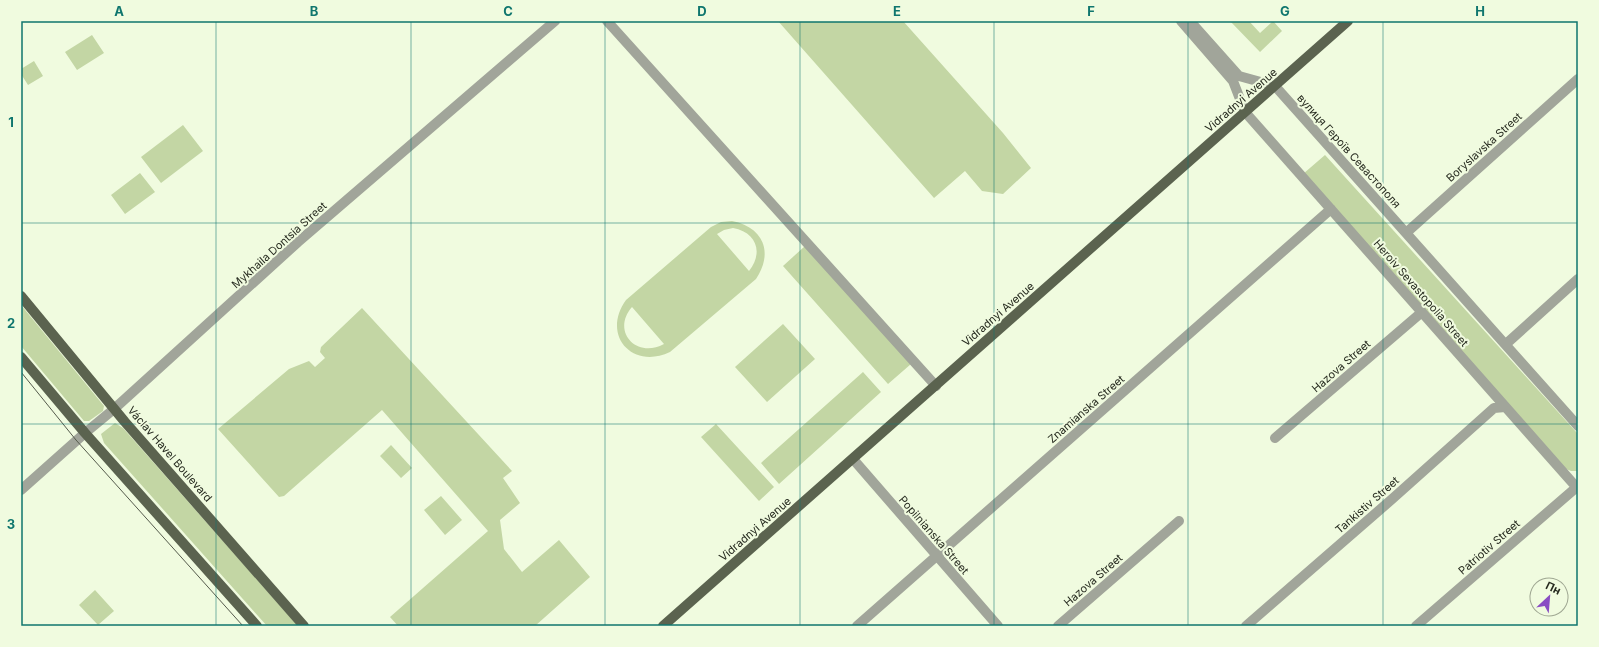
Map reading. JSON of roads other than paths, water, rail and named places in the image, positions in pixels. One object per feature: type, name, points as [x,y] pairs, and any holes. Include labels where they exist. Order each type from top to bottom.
[{"type":"main road","name":"Vidradnyi Avenue","points":[[664,626],[1348,21]]},
{"type":"main road","name":"Václav Havel Boulevard","points":[[21,296],[114,409],[304,626]]},
{"type":"main road","points":[[21,357],[85,433],[257,626]]},
{"type":"street","name":"Mykhaila Dontsia Street","points":[[21,490],[114,409],[298,242],[555,21]]},
{"type":"street","points":[[607,21],[936,386]]},
{"type":"street","points":[[1181,21],[1233,81],[1245,112]]},
{"type":"street","points":[[1190,21],[1240,76],[1275,86]]},
{"type":"street","name":"Boryslavska Street","points":[[1406,233],[1578,79]]},
{"type":"street","name":"вулиця Героїв Севастополя","points":[[1275,86],[1406,233]]},
{"type":"street","name":"Heroiv Sevastopolia Street","points":[[1245,112],[1578,488]]},
{"type":"street","name":"Znamianska Street","points":[[857,626],[1331,209]]},
{"type":"street","points":[[1406,233],[1578,426]]},
{"type":"street","points":[[1506,344],[1578,280]]},
{"type":"street","name":"Hazova Street","points":[[1275,438],[1422,312]]},
{"type":"street","name":"Tankistiv Street","points":[[1246,626],[1392,500],[1494,408],[1505,407]]},
{"type":"street","name":"Popilnianska Street","points":[[853,459],[998,626]]},
{"type":"street","name":"Patriotiv Street","points":[[1416,626],[1578,488]]},
{"type":"street","name":"Hazova Street","points":[[1058,626],[1179,521]]},
{"type":"tram line","points":[[21,372],[76,440],[243,626]]}]
